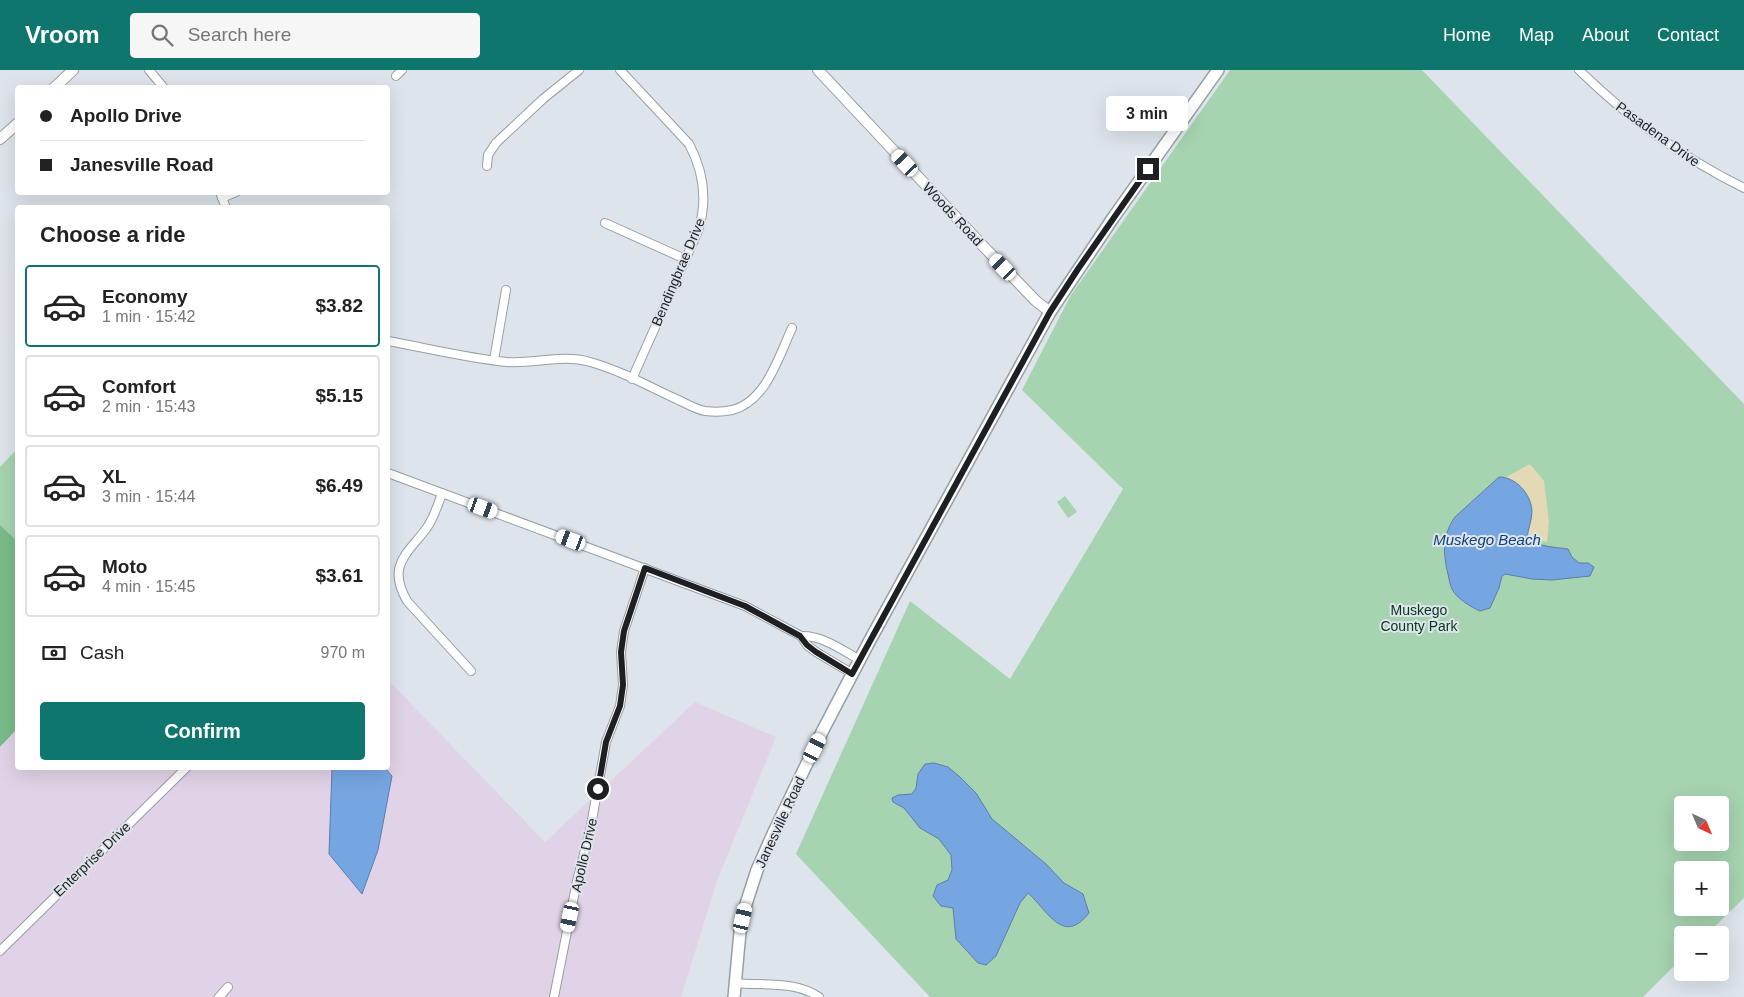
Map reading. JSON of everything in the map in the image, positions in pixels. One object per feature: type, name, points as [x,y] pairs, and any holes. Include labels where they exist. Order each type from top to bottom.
[{"type":"main road","name":"Janesville Road","points":[[734,997],[740,932],[746,904],[757,870],[852,674],[1050,312],[1113,218],[1218,70]]},
{"type":"street","points":[[57,85],[73,70]]},
{"type":"street","points":[[396,76],[402,70]]},
{"type":"street","points":[[486,166],[488,155],[496,143],[579,70]]},
{"type":"street","name":"Bendingbrae Drive","points":[[620,70],[684,137],[696,158],[703,181],[703,210],[698,231],[632,379]]},
{"type":"street","name":"Woods Road","points":[[818,70],[986,250],[1036,301],[1050,312]]},
{"type":"street","name":"Pasadena Drive","points":[[1579,70],[1641,125],[1708,169],[1744,188]]},
{"type":"street","points":[[148,71],[161,85]]},
{"type":"street","points":[[0,140],[15,126]]},
{"type":"street","points":[[605,223],[685,259]]},
{"type":"street","points":[[494,360],[506,290]]},
{"type":"street","points":[[390,340],[494,360],[514,362],[551,358],[576,359],[602,366],[705,411],[720,412],[733,410],[747,403],[759,393],[770,376],[792,328]]},
{"type":"street","points":[[390,473],[745,606],[800,636],[816,652],[852,674]]},
{"type":"street","points":[[442,493],[427,528],[404,556],[395,574],[407,601],[471,671]]},
{"type":"street","name":"Apollo Drive","points":[[554,997],[577,881],[590,831],[606,742],[620,706],[623,685],[621,652],[624,631],[645,568]]},
{"type":"street","points":[[800,636],[810,635],[860,660]]},
{"type":"street","name":"Enterprise Drive","points":[[0,951],[184,770]]},
{"type":"street","points":[[734,982],[793,986],[807,990],[819,997]]},
{"type":"street","points":[[219,997],[228,987]]},
{"type":"shaded area","points":[[390,682],[545,842],[695,702],[776,737],[717,881],[681,997],[0,997],[0,747],[15,731],[15,770],[390,770]]},
{"type":"green space","name":"Muskego County Park","points":[[1230,70],[1422,70],[1744,404],[1744,898],[1729,913],[1729,861],[1674,861],[1674,916],[1726,916],[1715,926],[1674,926],[1674,966],[1643,997],[930,997],[796,854],[910,601],[1010,679],[1123,489],[1022,390],[1071,295]]},
{"type":"green space","points":[[15,451],[15,540],[0,525],[0,467]]},
{"type":"green space","points":[[1065,496],[1077,512],[1068,518],[1057,502]]},
{"type":"green space","points":[[0,525],[15,539],[15,731],[0,747]]},
{"type":"sand","points":[[1530,464],[1544,481],[1549,522],[1547,542],[1527,538],[1531,518],[1528,495],[1516,483],[1506,477]]},
{"type":"water","name":"Muskego Beach","points":[[1499,477],[1517,483],[1529,499],[1532,511],[1527,538],[1542,545],[1568,549],[1572,557],[1579,563],[1588,563],[1594,567],[1590,576],[1552,580],[1532,579],[1505,574],[1502,576],[1490,608],[1480,611],[1460,599],[1452,589],[1446,567],[1445,545],[1448,531],[1455,517]]},
{"type":"water","points":[[934,763],[948,767],[960,777],[976,793],[992,819],[1046,864],[1064,883],[1083,894],[1089,913],[1080,922],[1071,926],[1064,926],[1056,922],[1028,893],[1020,903],[996,956],[986,965],[978,963],[956,939],[953,908],[941,906],[933,896],[937,885],[948,880],[952,870],[951,855],[939,839],[920,828],[904,808],[893,802],[892,798],[898,795],[912,794],[916,788],[918,774],[925,764]]},
{"type":"water","points":[[332,770],[387,770],[392,776],[378,850],[362,894],[329,854]]},
{"type":"route","points":[[598,789],[606,742],[620,706],[623,685],[621,652],[626,621],[645,568],[745,606],[800,636],[816,652],[852,674],[1010,382],[1050,312],[1148,169]]}]
